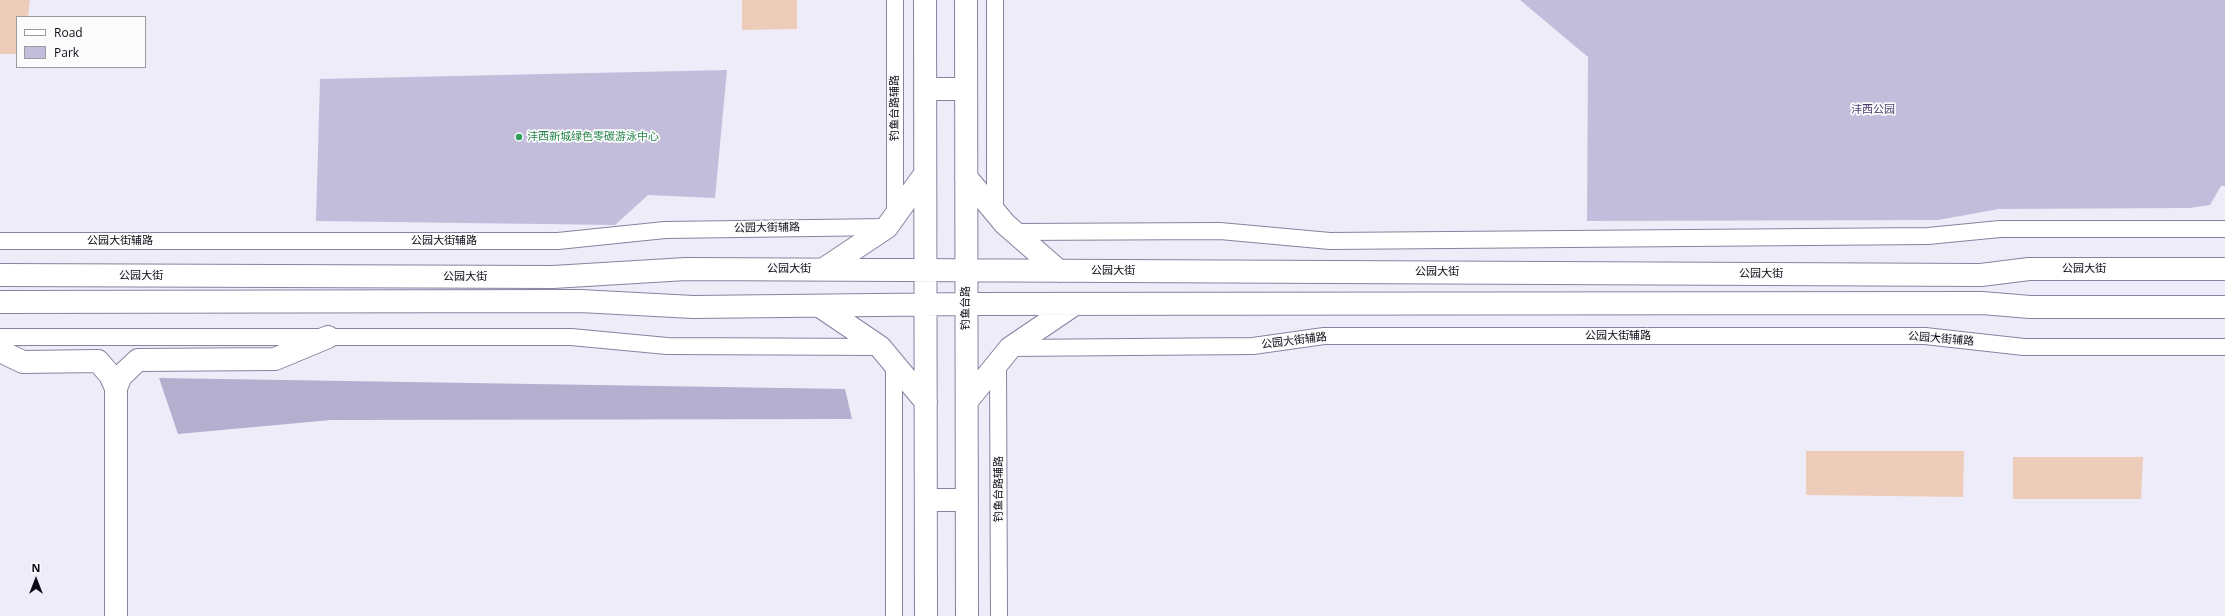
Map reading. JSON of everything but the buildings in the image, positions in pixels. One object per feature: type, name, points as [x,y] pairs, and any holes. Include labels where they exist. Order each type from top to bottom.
[{"type":"main road","points":[[925,0],[926,616]]},
{"type":"main road","name":"钓鱼台路","points":[[966,0],[967,616]]},
{"type":"main road","points":[[925,89],[966,89]]},
{"type":"main road","points":[[824,269],[891,221],[925,174]]},
{"type":"main road","points":[[966,176],[995,212],[1014,232],[1059,271]]},
{"type":"main road","name":"公园大街","points":[[0,275],[553,277],[686,269],[1980,274],[2029,269],[2225,268]]},
{"type":"main road","points":[[0,302],[580,301],[693,307],[926,306],[967,304],[1982,303],[2030,307],[2225,307]]},
{"type":"main road","points":[[967,401],[1004,355],[1076,304]]},
{"type":"main road","points":[[821,307],[887,355],[926,402]]},
{"type":"main road","points":[[116,616],[116,388],[121,376],[138,360],[275,359],[328,337]]},
{"type":"main road","points":[[0,351],[23,362],[98,361],[110,375],[116,388]]},
{"type":"main road","points":[[926,500],[967,500]]},
{"type":"main road","points":[[912,616],[926,586]]},
{"type":"main road","points":[[967,587],[980,616]]},
{"type":"street","name":"钓鱼台路辅路","points":[[891,221],[895,0]]},
{"type":"street","points":[[995,0],[995,212]]},
{"type":"street","name":"公园大街辅路","points":[[0,241],[558,241],[665,230],[891,221]]},
{"type":"street","points":[[1014,232],[1220,231],[1330,241],[1928,236],[2000,229],[2225,229]]},
{"type":"street","name":"公园大街辅路","points":[[1004,355],[1253,346],[1324,336],[1925,336],[2024,347],[2225,346]]},
{"type":"street","points":[[0,337],[571,337],[667,346],[887,355],[894,616]]},
{"type":"street","name":"钓鱼台路辅路","points":[[999,616],[1004,355]]},
{"type":"green space","name":"沣西公园","points":[[1520,0],[2225,0],[2225,186],[2221,186],[2210,205],[2190,208],[1999,209],[1938,220],[1587,221],[1588,57]]},
{"type":"green space","name":"沣西新城绿色零碳游泳中心","points":[[727,70],[715,198],[648,195],[615,225],[316,221],[320,79]]},
{"type":"shaded area","points":[[159,378],[845,389],[852,419],[331,420],[178,434]]},
{"type":"place","name":"沣西新城绿色零碳游泳中心","points":[[519,137]]}]
